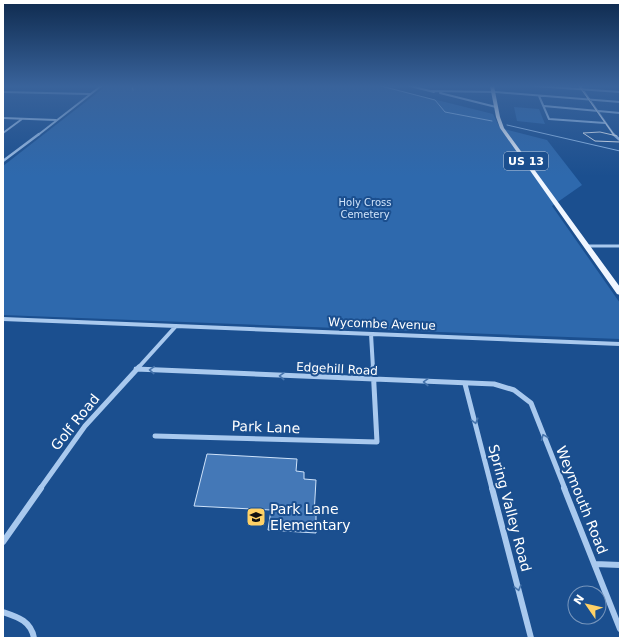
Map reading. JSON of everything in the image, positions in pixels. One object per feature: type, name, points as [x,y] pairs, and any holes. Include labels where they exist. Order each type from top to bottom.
[{"type":"main road","name":"US 13","points":[[497,116],[504,131],[620,292]]},
{"type":"street","points":[[3,161],[61,116]]},
{"type":"street","points":[[548,116],[549,119],[605,123]]},
{"type":"street","points":[[600,116],[620,140]]},
{"type":"street","points":[[3,118],[56,120]]},
{"type":"street","points":[[3,132],[23,119]]},
{"type":"street","points":[[586,246],[620,246]]},
{"type":"street","name":"Wycombe Avenue","points":[[3,319],[620,344]]},
{"type":"street","name":"Golf Road","points":[[3,542],[76,437],[176,326]]},
{"type":"street","points":[[371,334],[374,381]]},
{"type":"street","name":"Edgehill Road","points":[[136,369],[506,387],[523,395],[531,403]]},
{"type":"street","name":"Park Lane","points":[[155,436],[377,442],[374,381]]},
{"type":"street","name":"Spring Valley Road","points":[[465,384],[531,638]]},
{"type":"street","name":"Weymouth Road","points":[[531,403],[620,629]]},
{"type":"street","points":[[595,564],[620,565]]},
{"type":"street","points":[[3,612],[24,619],[32,629],[34,638]]},
{"type":"green space","name":"Holy Cross Cemetery","points":[[67,116],[494,116],[500,128],[547,140],[582,185],[552,206],[620,303],[620,339],[3,315],[3,166]]},
{"type":"green space","points":[[516,116],[542,116],[545,124],[517,121]]},
{"type":"building","name":"Park Lane Elementary","points":[[207,454],[297,459],[296,471],[304,472],[304,479],[316,480],[314,515],[316,515],[316,533],[268,530],[271,510],[194,506]]},
{"type":"waterway","points":[[465,116],[492,121]]},
{"type":"waterway","points":[[507,125],[620,151]]},
{"type":"tram line","points":[[600,116],[614,135]]},
{"type":"tram line","points":[[617,136],[600,132],[583,133],[595,141],[620,142]]},
{"type":"place","name":"Park Lane Elementary","points":[[256,517]]}]
